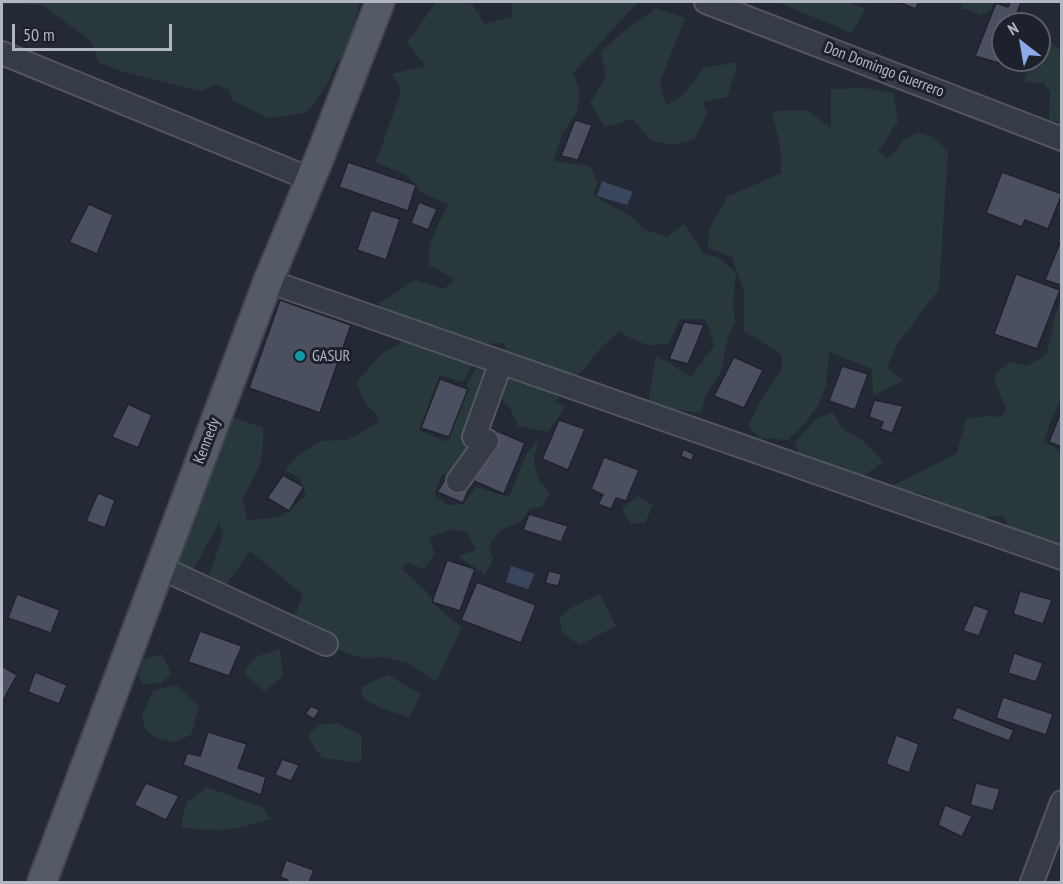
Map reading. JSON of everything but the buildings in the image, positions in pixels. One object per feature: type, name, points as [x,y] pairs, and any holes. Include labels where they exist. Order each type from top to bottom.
[{"type":"main road","name":"Kennedy","points":[[42,882],[268,281],[380,2]]},
{"type":"street","name":"Don Domingo Guerrero","points":[[706,2],[1062,139]]},
{"type":"street","points":[[2,53],[310,179]]},
{"type":"street","points":[[268,281],[1062,558]]},
{"type":"street","points":[[458,481],[487,441],[474,438],[501,362]]},
{"type":"street","points":[[159,567],[326,644]]},
{"type":"street","points":[[1032,882],[1062,802]]},
{"type":"shaded area","points":[[2,2],[360,2],[346,54],[337,62],[328,83],[313,105],[306,113],[269,118],[233,101],[229,90],[216,85],[200,91],[124,72],[99,63],[90,40],[42,5],[2,4]]},
{"type":"shaded area","points":[[436,2],[472,4],[485,24],[512,17],[512,2],[638,2],[573,73],[580,92],[577,112],[562,134],[554,161],[589,166],[598,182],[593,195],[633,218],[644,229],[667,237],[684,224],[704,254],[718,257],[736,273],[733,303],[735,322],[728,338],[721,372],[706,395],[701,413],[648,405],[656,355],[691,377],[714,346],[709,327],[704,319],[680,319],[669,344],[648,345],[619,331],[583,370],[572,378],[513,359],[503,343],[482,344],[471,339],[452,336],[378,304],[415,280],[444,289],[455,279],[428,265],[430,243],[448,204],[422,193],[406,175],[375,162],[401,90],[392,74],[426,66],[407,43]]},
{"type":"shaded area","points":[[777,2],[852,2],[852,4],[866,8],[852,33]]},
{"type":"shaded area","points":[[961,2],[995,2],[991,9],[981,16],[967,9],[962,10]]},
{"type":"shaded area","points":[[656,8],[685,18],[660,82],[666,105],[684,94],[703,68],[738,62],[727,97],[703,102],[707,113],[695,139],[672,145],[650,140],[633,119],[605,127],[590,103],[606,77],[601,52]]},
{"type":"shaded area","points":[[1051,43],[1061,51],[1060,123],[1049,120],[1050,92],[1044,83],[1024,82],[1029,72],[1051,72]]},
{"type":"shaded area","points":[[866,88],[893,93],[898,121],[878,151],[888,159],[903,141],[917,132],[931,136],[948,151],[939,289],[897,345],[887,367],[904,381],[873,395],[872,369],[829,352],[826,384],[819,404],[804,425],[788,440],[760,438],[748,426],[764,395],[781,371],[782,355],[744,331],[744,291],[732,257],[708,248],[709,230],[727,197],[781,173],[780,145],[772,111],[807,110],[831,129],[831,89]]},
{"type":"shaded area","points":[[1061,300],[1061,399],[1044,441],[1061,452],[1061,551],[1015,537],[1003,515],[982,518],[944,507],[931,497],[915,492],[897,494],[893,485],[957,453],[966,419],[1002,417],[1006,408],[995,383],[996,373],[1011,362],[1027,366],[1047,354],[1055,315]]},
{"type":"shaded area","points":[[406,340],[475,360],[463,382],[440,375],[419,430],[446,442],[468,383],[480,362],[493,367],[478,449],[457,475],[443,474],[436,487],[435,496],[447,505],[463,504],[476,487],[509,497],[527,453],[538,440],[534,462],[538,479],[550,494],[542,507],[530,509],[521,521],[499,531],[489,546],[493,560],[485,575],[458,556],[476,550],[467,531],[450,530],[430,537],[434,554],[424,569],[408,563],[401,568],[425,590],[439,609],[462,627],[436,682],[408,663],[384,657],[365,659],[327,646],[290,627],[303,595],[250,551],[220,594],[204,591],[223,534],[219,523],[188,578],[172,573],[210,480],[213,454],[233,417],[263,428],[260,465],[243,499],[247,521],[283,516],[306,495],[300,479],[285,470],[299,455],[320,441],[347,440],[380,422],[376,414],[365,404],[357,382],[382,353]]},
{"type":"shaded area","points":[[506,370],[566,388],[555,402],[566,406],[548,432],[518,426],[510,408],[496,392]]},
{"type":"shaded area","points":[[832,412],[843,429],[863,441],[883,462],[862,477],[800,458],[795,443],[815,419]]},
{"type":"shaded area","points":[[638,496],[653,505],[645,523],[632,524],[622,509]]},
{"type":"shaded area","points":[[600,594],[616,626],[579,645],[562,632],[559,618],[571,608]]},
{"type":"shaded area","points":[[280,649],[283,677],[264,691],[244,673],[255,657]]},
{"type":"shaded area","points":[[162,654],[171,674],[161,683],[144,684],[138,677],[142,660]]},
{"type":"shaded area","points":[[388,675],[421,694],[409,717],[378,707],[363,698],[361,687]]},
{"type":"shaded area","points":[[176,685],[199,707],[191,735],[174,742],[158,738],[146,731],[142,715],[153,691]]},
{"type":"shaded area","points":[[337,723],[362,736],[361,763],[323,758],[315,749],[308,735],[319,725]]},
{"type":"shaded area","points":[[207,787],[264,808],[271,819],[221,830],[181,828],[186,803]]},
{"type":"water","points":[[602,181],[633,192],[627,205],[597,196]]},
{"type":"water","points":[[511,566],[535,574],[528,589],[506,582]]},
{"type":"place","name":"GASUR","points":[[300,356]]}]
